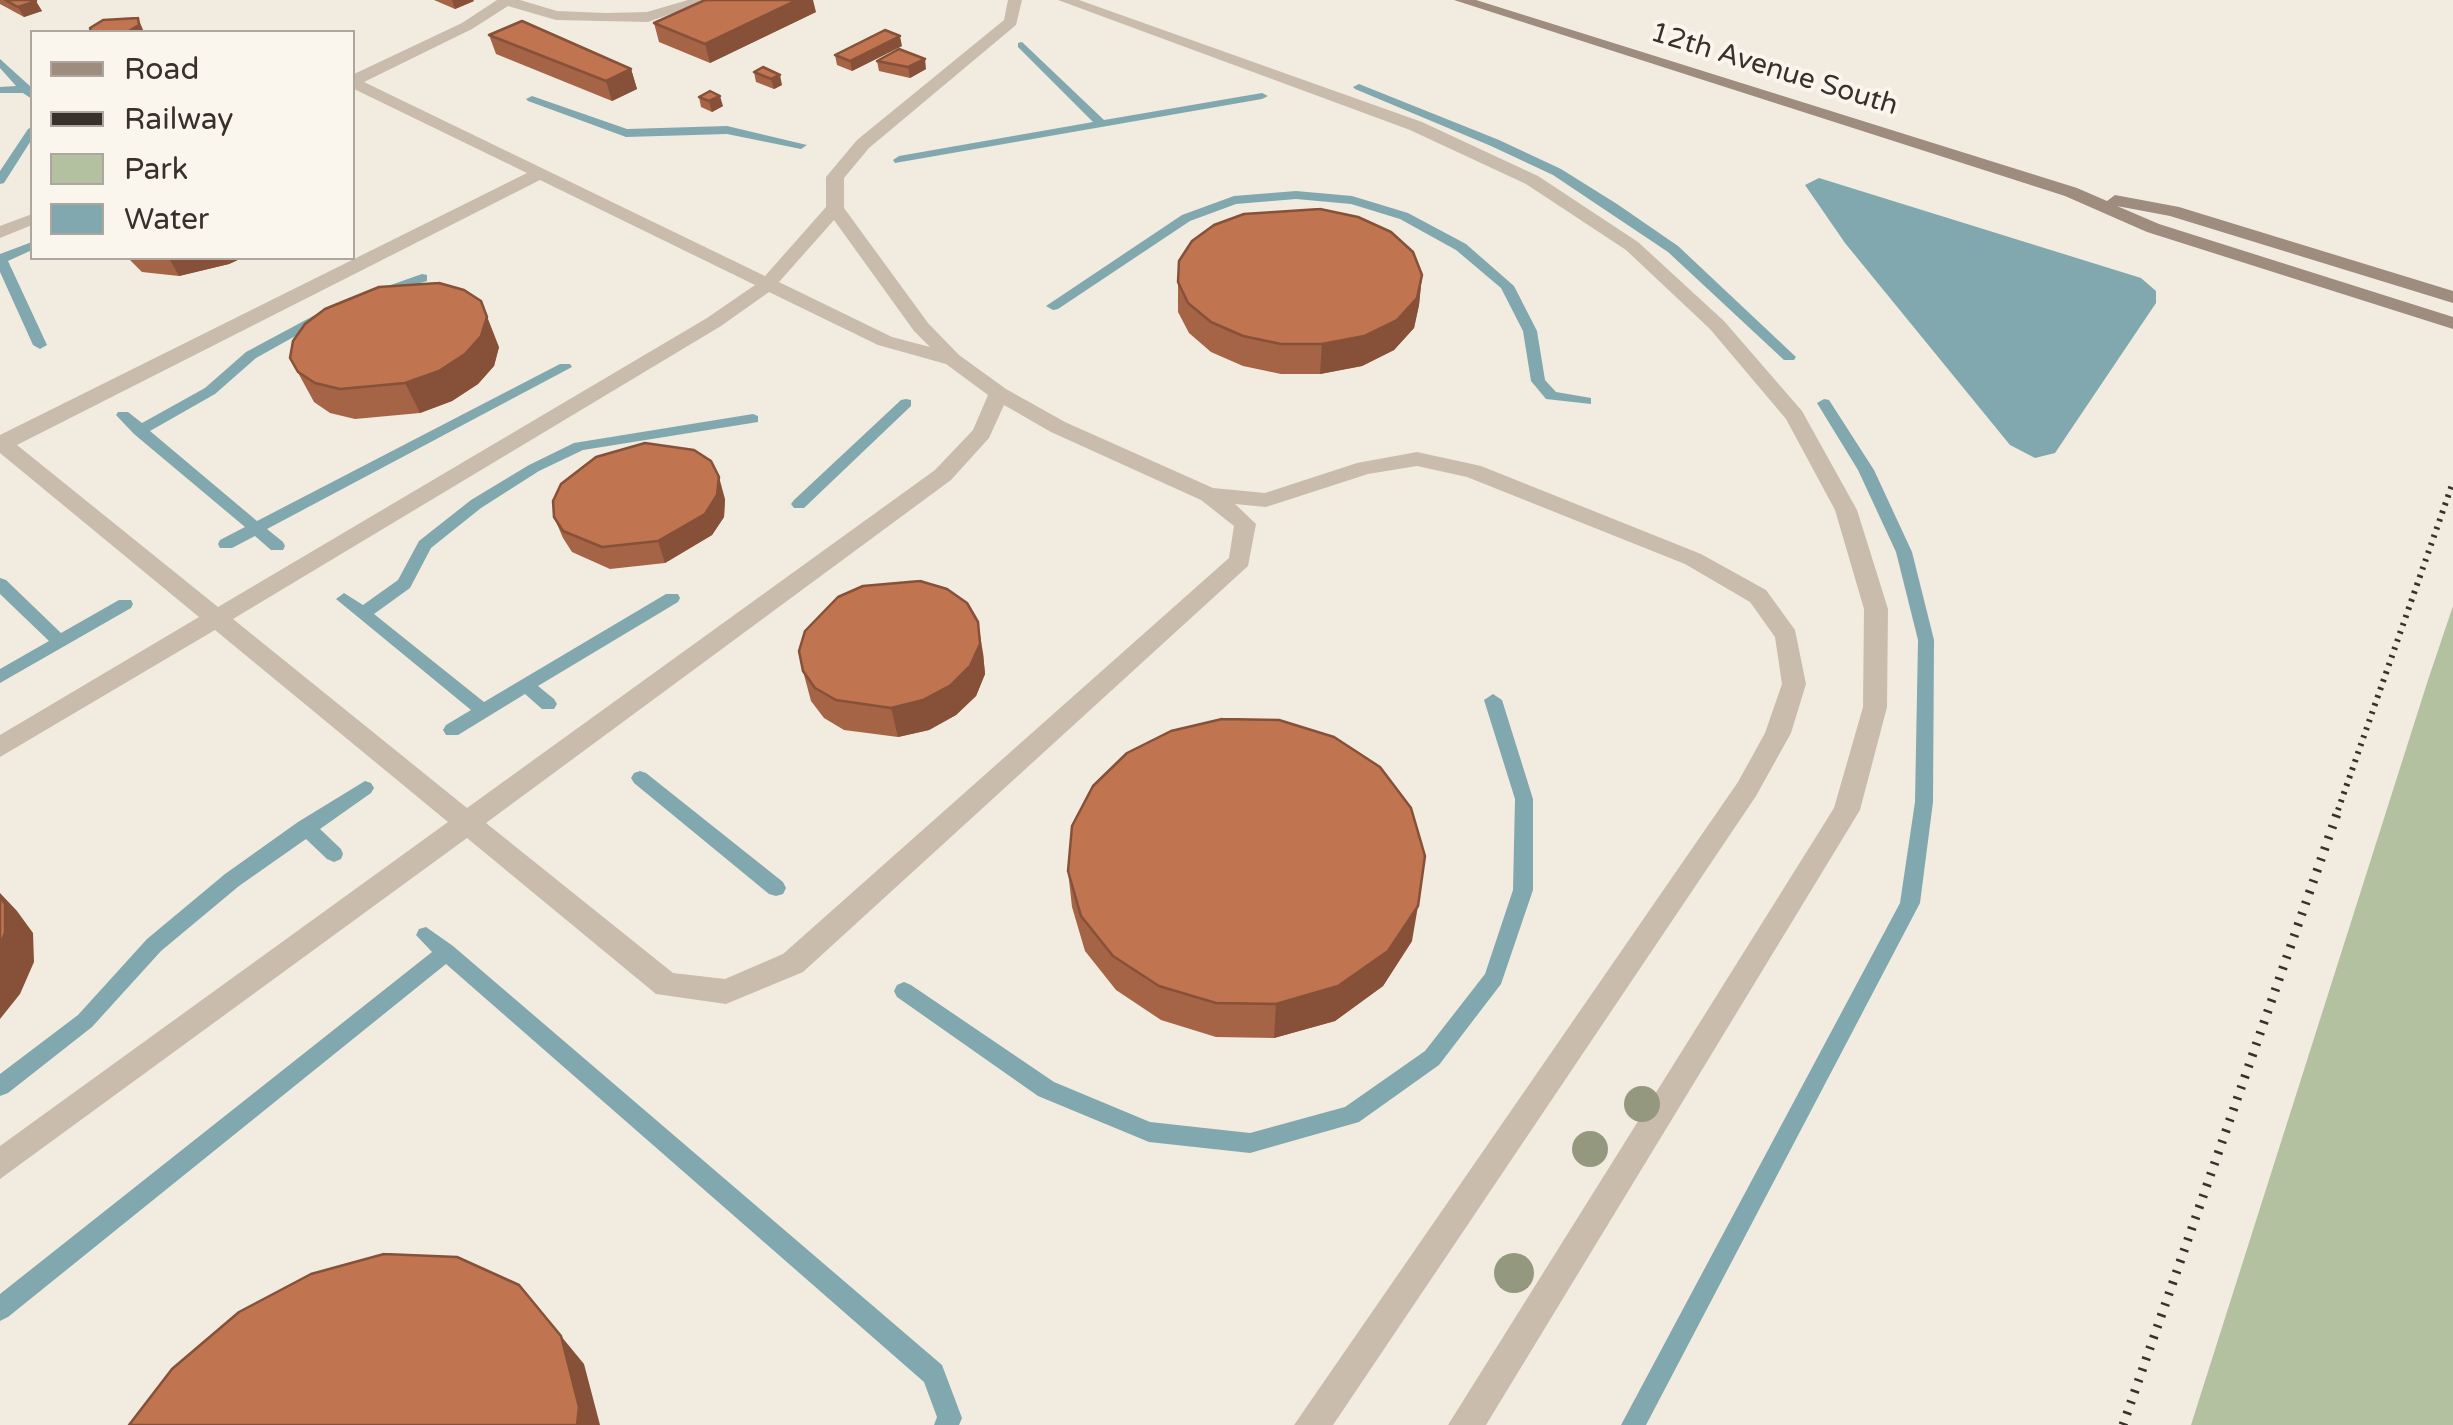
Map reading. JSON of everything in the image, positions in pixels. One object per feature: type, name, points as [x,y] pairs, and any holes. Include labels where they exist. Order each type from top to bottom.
[{"type":"street","name":"12th Avenue South","points":[[1461,0],[2071,192],[2153,228],[2453,323]]},
{"type":"street","name":"12th Avenue South","points":[[2071,192],[2174,210],[2453,297]]},
{"type":"lane","points":[[355,80],[467,26],[505,1],[556,15],[606,18],[648,17],[703,0]]},
{"type":"lane","points":[[541,173],[1,444],[666,985],[726,992],[793,963],[1240,561],[1245,524],[1209,495],[1135,464],[999,393],[952,359],[921,327],[835,208],[835,177],[863,144],[1010,22],[1015,0]]},
{"type":"lane","points":[[1065,0],[1416,126],[1532,180],[1632,246],[1717,325],[1795,416],[1846,510],[1876,609],[1875,707],[1847,810],[1466,1425]]},
{"type":"lane","points":[[355,82],[884,342],[952,359]]},
{"type":"lane","points":[[0,748],[714,322],[766,285],[835,208]]},
{"type":"lane","points":[[0,233],[30,220]]},
{"type":"lane","points":[[0,1164],[943,475],[982,434],[999,393]]},
{"type":"lane","points":[[1209,495],[1266,500],[1365,468],[1417,459],[1473,472],[1693,559],[1758,596],[1787,636],[1794,684],[1778,733],[1747,790],[1312,1425]]},
{"type":"green space","points":[[2453,606],[2453,1425],[2191,1425],[2428,680]]},
{"type":"water","points":[[1819,178],[2141,278],[2156,291],[2156,303],[2055,453],[2035,458],[2010,445],[1845,243],[1805,185]]},
{"type":"building","points":[[5,0],[34,0],[36,1],[18,7]]},
{"type":"building","points":[[705,0],[797,0],[705,44],[654,23]]},
{"type":"building","points":[[138,18],[139,25],[130,30],[90,30],[103,20]]},
{"type":"building","points":[[522,21],[631,69],[606,81],[489,35]]},
{"type":"building","points":[[885,30],[900,36],[850,61],[835,55]]},
{"type":"building","points":[[899,49],[925,59],[908,67],[877,61]]},
{"type":"building","points":[[763,67],[780,75],[771,79],[754,72]]},
{"type":"building","points":[[710,91],[720,96],[709,101],[699,97]]},
{"type":"building","points":[[1320,209],[1358,217],[1391,232],[1413,252],[1422,275],[1417,298],[1397,320],[1364,336],[1322,344],[1281,344],[1243,336],[1211,322],[1188,303],[1178,282],[1179,261],[1192,241],[1214,225],[1244,214]]},
{"type":"building","points":[[439,283],[464,290],[481,301],[487,317],[481,336],[465,354],[439,371],[405,383],[340,389],[315,383],[298,372],[290,358],[293,341],[305,324],[325,309],[379,287]]},
{"type":"building","points":[[645,443],[694,450],[711,461],[719,477],[717,495],[705,514],[658,541],[602,547],[563,531],[554,517],[553,501],[561,484],[596,457]]},
{"type":"building","points":[[920,581],[947,589],[967,603],[978,622],[980,644],[970,666],[951,685],[923,700],[891,708],[836,700],[815,688],[803,671],[799,651],[805,631],[838,597],[863,586]]},
{"type":"building","points":[[1222,719],[1279,720],[1334,737],[1380,767],[1411,808],[1425,856],[1418,906],[1388,951],[1338,986],[1276,1004],[1216,1003],[1159,986],[1113,956],[1081,916],[1068,871],[1072,826],[1093,786],[1127,753],[1171,731]]},
{"type":"building","points":[[0,897],[5,904],[5,933],[0,945]]},
{"type":"building","points":[[384,1254],[457,1257],[519,1285],[561,1336],[579,1407],[577,1425],[129,1425],[172,1369],[239,1312],[311,1274]]},
{"type":"waterway","points":[[1022,45],[1101,124]]},
{"type":"waterway","points":[[0,62],[25,89]]},
{"type":"waterway","points":[[1359,87],[1557,172],[1613,207],[1673,249],[1789,357]]},
{"type":"waterway","points":[[0,90],[25,89]]},
{"type":"waterway","points":[[25,89],[30,94]]},
{"type":"waterway","points":[[899,160],[1262,96]]},
{"type":"waterway","points":[[532,99],[626,133],[727,130],[801,145]]},
{"type":"waterway","points":[[0,180],[30,134]]},
{"type":"waterway","points":[[1053,306],[1186,218],[1234,200],[1296,195],[1352,200],[1404,216],[1461,247],[1507,286],[1530,331],[1538,381],[1551,396],[1586,401]]},
{"type":"waterway","points":[[2,259],[30,247]]},
{"type":"waterway","points":[[0,258],[40,345]]},
{"type":"waterway","points":[[375,293],[422,278]]},
{"type":"waterway","points":[[141,430],[210,391],[251,355],[328,312]]},
{"type":"waterway","points":[[256,528],[565,367]]},
{"type":"waterway","points":[[799,504],[906,403]]},
{"type":"waterway","points":[[1633,1425],[1910,903],[1924,802],[1926,640],[1904,552],[1866,470],[1824,403]]},
{"type":"waterway","points":[[123,415],[141,430]]},
{"type":"waterway","points":[[362,614],[404,584],[425,545],[476,504],[534,468],[579,446],[753,419]]},
{"type":"waterway","points":[[141,430],[256,528]]},
{"type":"waterway","points":[[226,544],[256,528]]},
{"type":"waterway","points":[[256,528],[277,546]]},
{"type":"waterway","points":[[0,584],[60,642]]},
{"type":"waterway","points":[[526,686],[672,598]]},
{"type":"waterway","points":[[344,599],[362,614]]},
{"type":"waterway","points":[[60,642],[125,604]]},
{"type":"waterway","points":[[362,614],[482,710]]},
{"type":"waterway","points":[[0,677],[60,642]]},
{"type":"waterway","points":[[452,730],[526,686]]},
{"type":"waterway","points":[[526,686],[548,704]]},
{"type":"waterway","points":[[904,991],[1046,1089],[1149,1132],[1250,1143],[1351,1115],[1432,1058],[1494,978],[1523,890],[1524,799],[1493,700]]},
{"type":"waterway","points":[[640,778],[776,888]]},
{"type":"waterway","points":[[307,828],[365,788]]},
{"type":"waterway","points":[[0,1086],[85,1021],[154,945],[232,880],[307,828]]},
{"type":"waterway","points":[[307,828],[334,854]]},
{"type":"waterway","points":[[426,935],[446,952]]},
{"type":"waterway","points":[[0,1309],[446,952]]},
{"type":"waterway","points":[[446,952],[933,1374],[950,1418],[946,1425]]},
{"type":"railway","points":[[2338,810],[2453,482]]},
{"type":"railway","points":[[2123,1425],[2339,808]]}]
